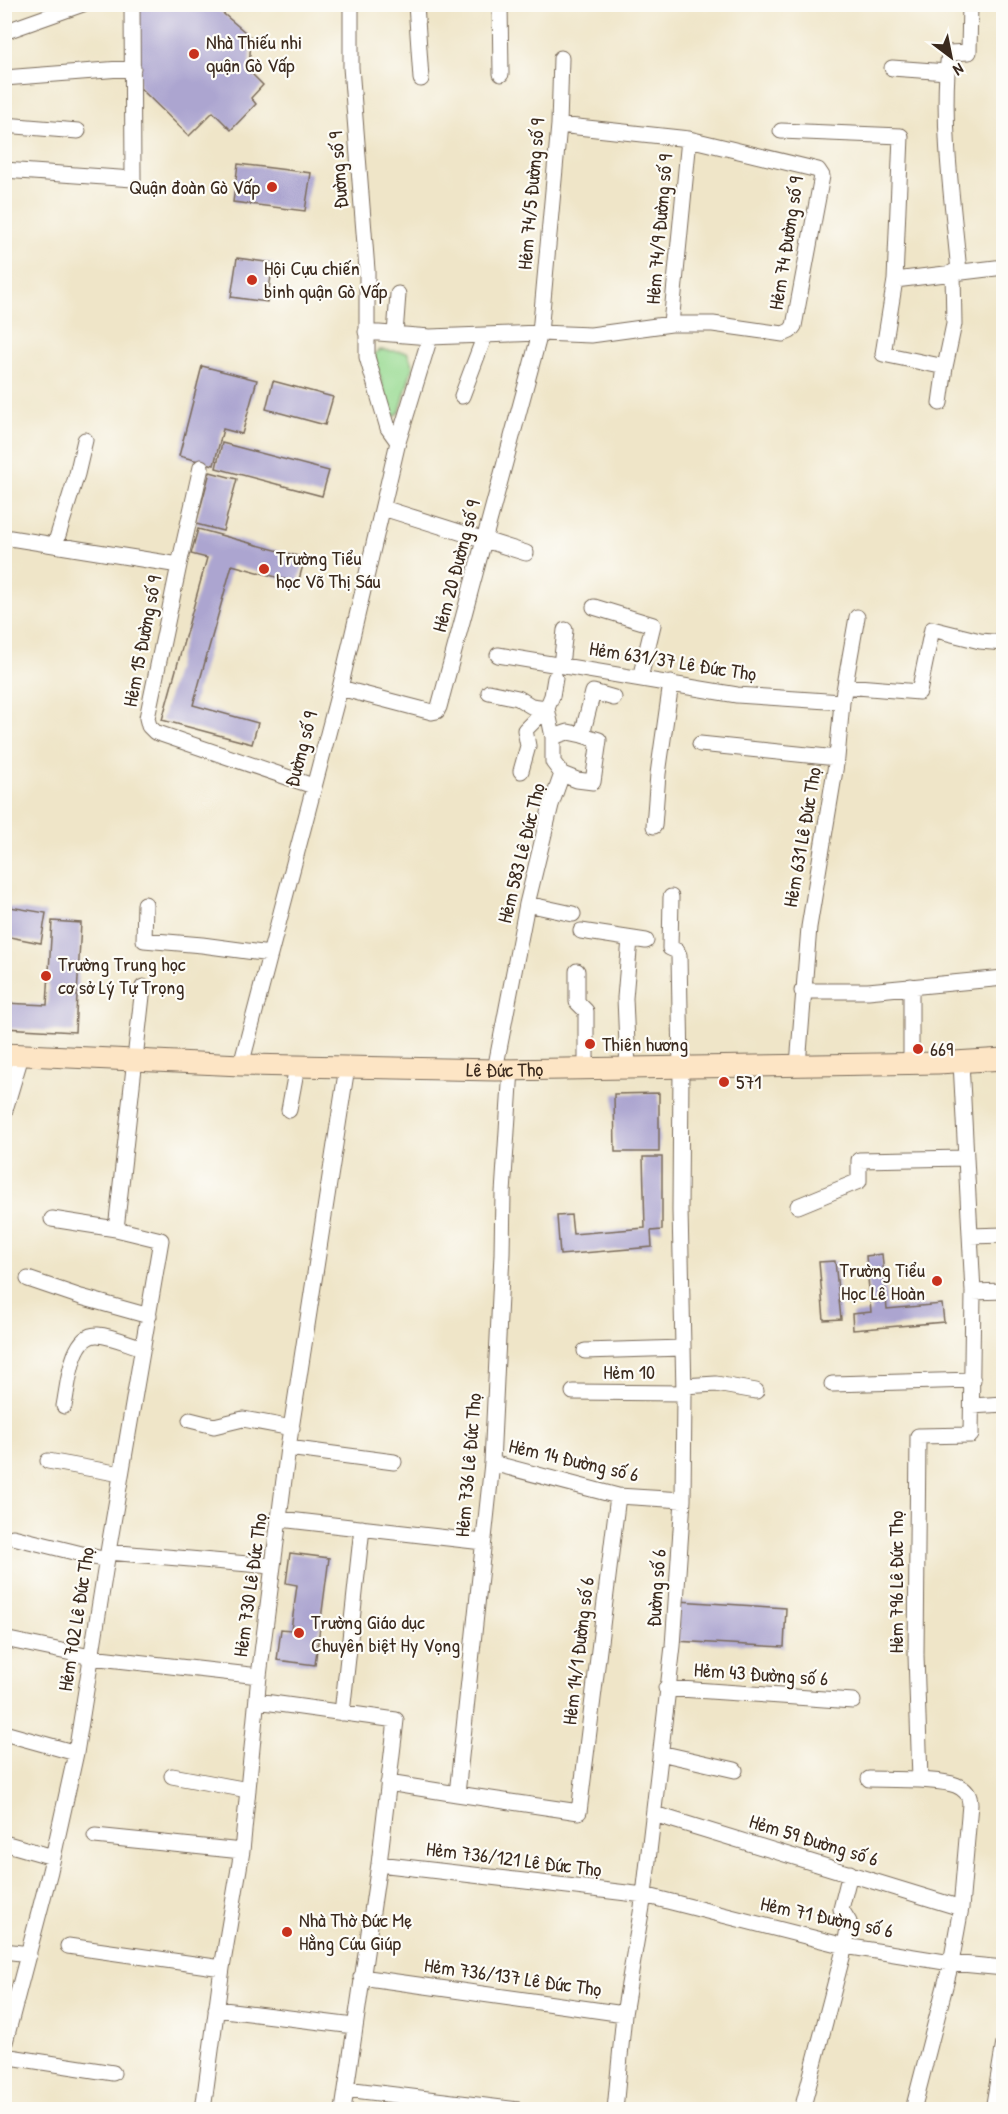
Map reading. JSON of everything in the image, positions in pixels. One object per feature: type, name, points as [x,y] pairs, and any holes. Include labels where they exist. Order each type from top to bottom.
[{"type":"main road","name":"Lê Đức Thọ","points":[[13,1055],[241,1065],[503,1069],[628,1069],[681,1066],[962,1062],[1004,1059]]},
{"type":"street","points":[[4,32],[83,4]]},
{"type":"street","points":[[4,170],[133,179],[132,4]]},
{"type":"street","name":"Đường số 9","points":[[351,4],[351,67],[367,270],[367,357],[387,428],[398,442]]},
{"type":"street","points":[[416,4],[421,79]]},
{"type":"street","points":[[500,4],[501,74]]},
{"type":"street","points":[[940,403],[954,324],[956,272],[946,131],[947,72],[949,53],[969,52],[970,4]]},
{"type":"street","name":"Hẻm 74/5 Đường số 9","points":[[540,333],[559,125],[561,58]]},
{"type":"street","points":[[4,78],[133,68]]},
{"type":"street","points":[[892,68],[947,72]]},
{"type":"street","points":[[4,125],[78,131]]},
{"type":"street","name":"Hẻm 74 Đường số 9","points":[[430,337],[540,333],[591,335],[671,324],[713,324],[783,334],[794,326],[822,176],[818,170],[688,139],[559,125]]},
{"type":"street","points":[[781,130],[901,136],[895,280],[883,354],[945,367]]},
{"type":"street","name":"Hẻm 74/9 Đường số 9","points":[[671,324],[688,139]]},
{"type":"street","points":[[895,280],[1004,267]]},
{"type":"street","points":[[395,334],[398,294]]},
{"type":"street","points":[[366,332],[430,337]]},
{"type":"street","name":"Hẻm 20 Đường số 9","points":[[340,688],[432,712],[437,711],[486,539],[540,333]]},
{"type":"street","points":[[462,396],[485,335]]},
{"type":"street","name":"Đường số 9","points":[[241,1065],[340,688],[398,442],[430,337]]},
{"type":"street","points":[[55,545],[85,440]]},
{"type":"street","points":[[179,565],[201,466]]},
{"type":"street","points":[[383,508],[526,553]]},
{"type":"street","name":"Hẻm 15 Đường số 9","points":[[4,537],[179,565],[147,718],[149,726],[155,732],[313,786]]},
{"type":"street","points":[[594,607],[653,625],[640,678]]},
{"type":"street","name":"Hẻm 631 Lê Đức Thọ","points":[[798,1065],[808,927],[837,758],[842,702],[857,617]]},
{"type":"street","points":[[845,686],[918,692],[932,629],[980,641],[1004,643]]},
{"type":"street","points":[[521,771],[528,746],[525,730],[547,708],[552,696],[565,630]]},
{"type":"street","name":"Hẻm 631/37 Lê Đức Thọ","points":[[498,655],[558,671],[640,678],[737,695],[842,702]]},
{"type":"street","points":[[654,826],[658,774],[671,683]]},
{"type":"street","points":[[489,692],[518,698],[531,705],[547,708]]},
{"type":"street","points":[[582,735],[593,692],[614,698]]},
{"type":"street","name":"Hẻm 583 Lê Đức Thọ","points":[[503,1069],[527,904],[551,805],[562,774],[553,762],[547,708]]},
{"type":"street","points":[[552,737],[568,732],[599,740],[593,783],[562,774]]},
{"type":"street","points":[[700,744],[837,758]]},
{"type":"street","name":"Đường số 6","points":[[615,2109],[624,2014],[644,1895],[666,1688],[673,1647],[683,1500],[684,1389],[680,1210],[679,955],[677,951],[670,948],[671,897]]},
{"type":"street","points":[[145,904],[144,940],[270,954]]},
{"type":"street","points":[[527,904],[573,914]]},
{"type":"street","points":[[581,932],[646,941]]},
{"type":"street","points":[[628,1069],[625,998],[630,939]]},
{"type":"street","points":[[577,971],[577,1002],[586,1011],[586,1068]]},
{"type":"street","points":[[802,991],[868,991],[1004,978]]},
{"type":"street","points":[[911,986],[911,1063]]},
{"type":"street","points":[[116,1229],[133,1060],[143,987]]},
{"type":"street","points":[[4,1113],[13,1055]]},
{"type":"street","name":"Hẻm 796 Lê Đức Thọ","points":[[920,1780],[916,1655],[918,1436],[971,1435],[973,1292],[962,1062]]},
{"type":"street","points":[[289,1110],[297,1066]]},
{"type":"street","name":"Hẻm 730 Lê Đức Thọ","points":[[203,2109],[222,1968],[242,1851],[259,1676],[288,1448],[347,1067]]},
{"type":"street","name":"Hẻm 736 Lê Đức Thọ","points":[[457,1794],[492,1463],[503,1193],[503,1069]]},
{"type":"street","points":[[798,1206],[859,1181],[859,1161],[966,1158]]},
{"type":"street","name":"Hẻm 702 Lê Đức Thọ","points":[[4,2046],[53,1857],[76,1753],[161,1240],[116,1229],[52,1219]]},
{"type":"street","points":[[970,1236],[1004,1235]]},
{"type":"street","points":[[28,1279],[149,1316]]},
{"type":"street","points":[[973,1292],[1004,1291]]},
{"type":"street","points":[[64,1406],[74,1356],[78,1345],[87,1337],[98,1335],[143,1348]]},
{"type":"street","points":[[585,1351],[683,1348]]},
{"type":"street","points":[[832,1384],[973,1380]]},
{"type":"street","name":"Hẻm 10","points":[[573,1392],[684,1389],[716,1383],[756,1391]]},
{"type":"street","points":[[972,1406],[1004,1404]]},
{"type":"street","points":[[190,1420],[214,1425],[243,1419],[292,1428]]},
{"type":"street","points":[[288,1448],[394,1462]]},
{"type":"street","points":[[48,1461],[121,1474]]},
{"type":"street","name":"Hẻm 14 Đường số 6","points":[[492,1463],[618,1496],[683,1500]]},
{"type":"street","name":"Hẻm 14/1 Đường số 6","points":[[457,1794],[579,1812],[618,1496]]},
{"type":"street","points":[[280,1519],[483,1542]]},
{"type":"street","points":[[342,1713],[362,1528]]},
{"type":"street","points":[[13,1537],[107,1556],[272,1566]]},
{"type":"street","points":[[4,1639],[91,1657],[259,1676]]},
{"type":"street","name":"Hẻm 43 Đường số 6","points":[[666,1688],[853,1701]]},
{"type":"street","points":[[257,1701],[396,1720],[379,1864],[343,2109]]},
{"type":"street","points":[[4,1733],[76,1753]]},
{"type":"street","points":[[660,1754],[735,1770]]},
{"type":"street","points":[[172,1776],[248,1790]]},
{"type":"street","points":[[869,1779],[920,1780],[958,1785],[970,1798],[961,1908],[951,1963],[913,2109]]},
{"type":"street","points":[[388,1784],[457,1794]]},
{"type":"street","name":"Hẻm 59 Đường số 6","points":[[654,1814],[961,1908]]},
{"type":"street","points":[[95,1836],[242,1851]]},
{"type":"street","points":[[4,1843],[53,1857]]},
{"type":"street","name":"Hẻm 736/121 Lê Đức Thọ","points":[[379,1864],[644,1895]]},
{"type":"street","points":[[802,2109],[849,1922],[842,1909],[850,1873]]},
{"type":"street","name":"Hẻm 71 Đường số 6","points":[[644,1895],[844,1946],[951,1963],[1004,1968]]},
{"type":"street","points":[[68,1946],[222,1968]]},
{"type":"street","points":[[4,1951],[29,1954]]},
{"type":"street","name":"Hẻm 736/137 Lê Đức Thọ","points":[[361,1977],[624,2014]]},
{"type":"street","points":[[216,2009],[354,2026]]},
{"type":"street","points":[[993,2109],[1004,2043]]},
{"type":"street","points":[[4,2056],[112,2073]]},
{"type":"street","points":[[346,2089],[518,2109]]},
{"type":"green space","points":[[380,350],[407,352],[413,365],[400,411],[395,416],[391,416],[374,355]]},
{"type":"building","name":"Nhà Thiếu nhi quận Gò Vấp","points":[[134,5],[213,5],[251,37],[249,71],[263,85],[251,98],[256,104],[231,130],[213,112],[189,136],[139,87]]},
{"type":"building","name":"Quận đoàn Gò Vấp","points":[[238,164],[311,173],[305,211],[233,202]]},
{"type":"building","name":"Hội Cựu chiến binh quận Gò Vấp","points":[[237,258],[273,263],[267,302],[231,297]]},
{"type":"building","points":[[202,366],[257,380],[242,434],[223,429],[214,465],[179,456]]},
{"type":"building","points":[[273,381],[333,397],[325,425],[266,409]]},
{"type":"building","points":[[222,443],[329,471],[322,496],[216,468]]},
{"type":"building","points":[[210,472],[237,479],[223,531],[196,524]]},
{"type":"building","points":[[198,529],[305,558],[298,583],[232,565],[193,705],[258,723],[252,744],[162,720],[207,558],[191,554]]},
{"type":"building","points":[[4,906],[46,913],[41,943],[4,936]]},
{"type":"building","points":[[52,921],[81,923],[75,1032],[4,1028],[4,1003],[47,1005]]},
{"type":"building","points":[[659,1093],[659,1152],[615,1152],[614,1094]]},
{"type":"building","points":[[643,1157],[662,1157],[662,1230],[651,1231],[652,1247],[560,1255],[557,1216],[571,1215],[573,1234],[645,1228]]},
{"type":"building","points":[[882,1254],[887,1309],[942,1304],[944,1322],[853,1330],[852,1314],[871,1312],[866,1256]]},
{"type":"building","points":[[835,1261],[841,1319],[824,1320],[819,1262]]},
{"type":"building","points":[[290,1553],[329,1558],[315,1665],[277,1660],[281,1629],[291,1630],[297,1585],[286,1583]]},
{"type":"building","points":[[678,1601],[786,1608],[784,1647],[675,1641]]},
{"type":"place","name":"Nhà Thiếu nhi quận Gò Vấp","points":[[194,54]]},
{"type":"place","name":"Quận đoàn Gò Vấp","points":[[272,187]]},
{"type":"place","name":"Hội Cựu chiến binh quận Gò Vấp","points":[[252,280]]},
{"type":"place","name":"Trường Tiểu học Võ Thị Sáu","points":[[264,569]]},
{"type":"place","name":"Trường Trung học cơ sở Lý Tự Trọng","points":[[46,976]]},
{"type":"place","name":"Thiên hương","points":[[590,1044]]},
{"type":"place","name":"669","points":[[918,1049]]},
{"type":"place","name":"571","points":[[724,1082]]},
{"type":"place","name":"Trường Tiểu Học Lê Hoàn","points":[[937,1281]]},
{"type":"place","name":"Trường Giáo dục Chuyên biệt Hy Vọng","points":[[299,1633]]},
{"type":"place","name":"Nhà Thờ Đức Mẹ Hằng Cứu Giúp","points":[[287,1932]]}]
